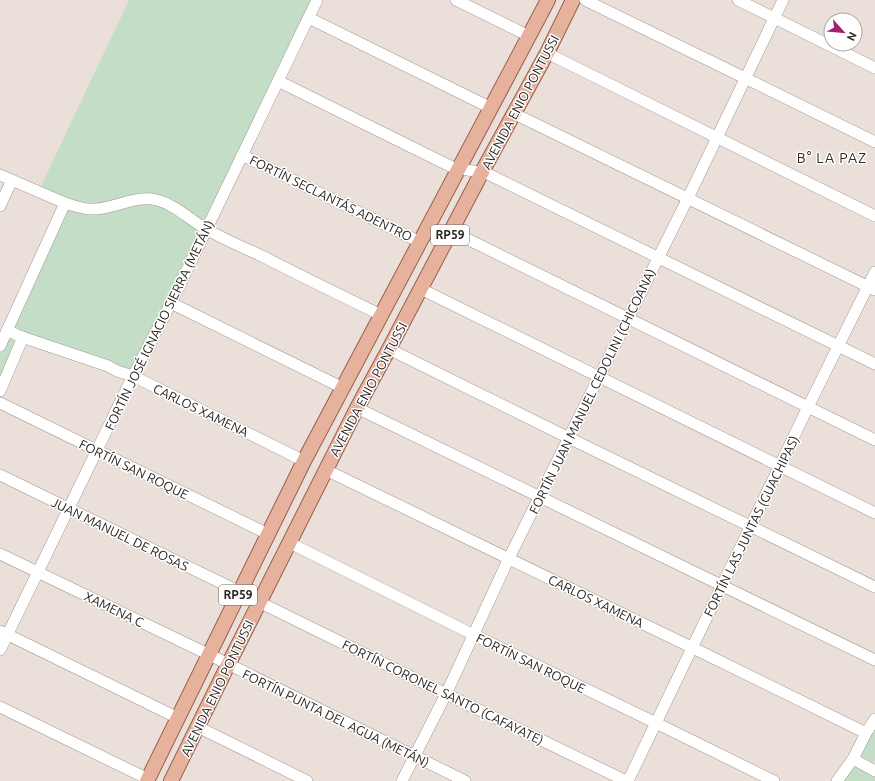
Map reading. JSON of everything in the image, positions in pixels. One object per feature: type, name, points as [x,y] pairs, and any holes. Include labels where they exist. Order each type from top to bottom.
[{"type":"main road","name":"AVENIDA ENIO PONTUSSI","points":[[147,780],[304,461],[548,0]]},
{"type":"main road","name":"AVENIDA ENIO PONTUSSI","points":[[171,781],[357,408],[482,172],[515,114],[573,0]]},
{"type":"street","name":"FORTÍN JOSÉ IGNACIO SIERRA (METÁN)","points":[[0,650],[4,633],[38,572],[133,376],[171,303],[317,0]]},
{"type":"street","points":[[456,0],[529,36]]},
{"type":"street","points":[[585,0],[875,142]]},
{"type":"street","points":[[738,0],[775,17],[875,68]]},
{"type":"street","name":"FORTÍN JUAN MANUEL CEDOLINI (CHICOANA)","points":[[402,781],[446,694],[509,558],[688,198],[783,0]]},
{"type":"street","points":[[309,18],[490,108]]},
{"type":"street","points":[[547,53],[875,216]]},
{"type":"street","points":[[278,81],[452,167],[482,172],[490,175],[875,364]]},
{"type":"street","points":[[515,114],[871,288]]},
{"type":"street","name":"FORTÍN SECLANTÁS ADENTRO","points":[[242,155],[420,242]]},
{"type":"street","points":[[0,175],[74,206],[93,209],[105,208],[140,198],[150,198],[162,202],[176,208],[206,229],[381,315]]},
{"type":"street","points":[[0,206],[12,180]]},
{"type":"street","points":[[0,346],[65,203]]},
{"type":"street","points":[[451,232],[875,440]]},
{"type":"street","name":"FORTÍN LAS JUNTAS (GUACHIPAS)","points":[[627,781],[693,648],[838,346],[871,288],[875,272]]},
{"type":"street","points":[[421,289],[875,513]]},
{"type":"street","points":[[171,303],[343,388]]},
{"type":"street","name":"CARLOS XAMENA","points":[[7,330],[133,376],[304,461]]},
{"type":"street","points":[[0,391],[23,337]]},
{"type":"street","points":[[389,349],[875,587]]},
{"type":"street","name":"FORTÍN SAN ROQUE","points":[[0,403],[268,534]]},
{"type":"street","points":[[357,408],[875,660]]},
{"type":"street","name":"CARLOS XAMENA","points":[[326,470],[866,733]]},
{"type":"street","name":"JUAN MANUEL DE ROSAS","points":[[0,475],[240,592]]},
{"type":"street","name":"FORTÍN SAN ROQUE","points":[[290,543],[474,635],[774,781]]},
{"type":"street","name":"XAMENA C","points":[[0,554],[228,665]]},
{"type":"street","name":"FORTÍN CORONEL SANTO (CAFAYATE)","points":[[260,602],[627,781]]},
{"type":"street","points":[[4,633],[178,718]]},
{"type":"street","name":"FORTÍN PUNTA DEL AGUA (METÁN)","points":[[228,665],[465,781]]},
{"type":"street","points":[[0,707],[147,780]]},
{"type":"street","points":[[837,781],[853,759],[875,719]]},
{"type":"street","points":[[198,727],[307,781]]},
{"type":"street","points":[[853,759],[873,766]]},
{"type":"green space","points":[[129,0],[315,0],[132,375],[24,335],[0,389],[0,349],[65,202],[39,190]]},
{"type":"green space","points":[[875,719],[875,760],[868,767],[875,771],[875,781],[837,781]]},
{"type":"district","name":"B° LA PAZ","points":[[832,158]]}]
